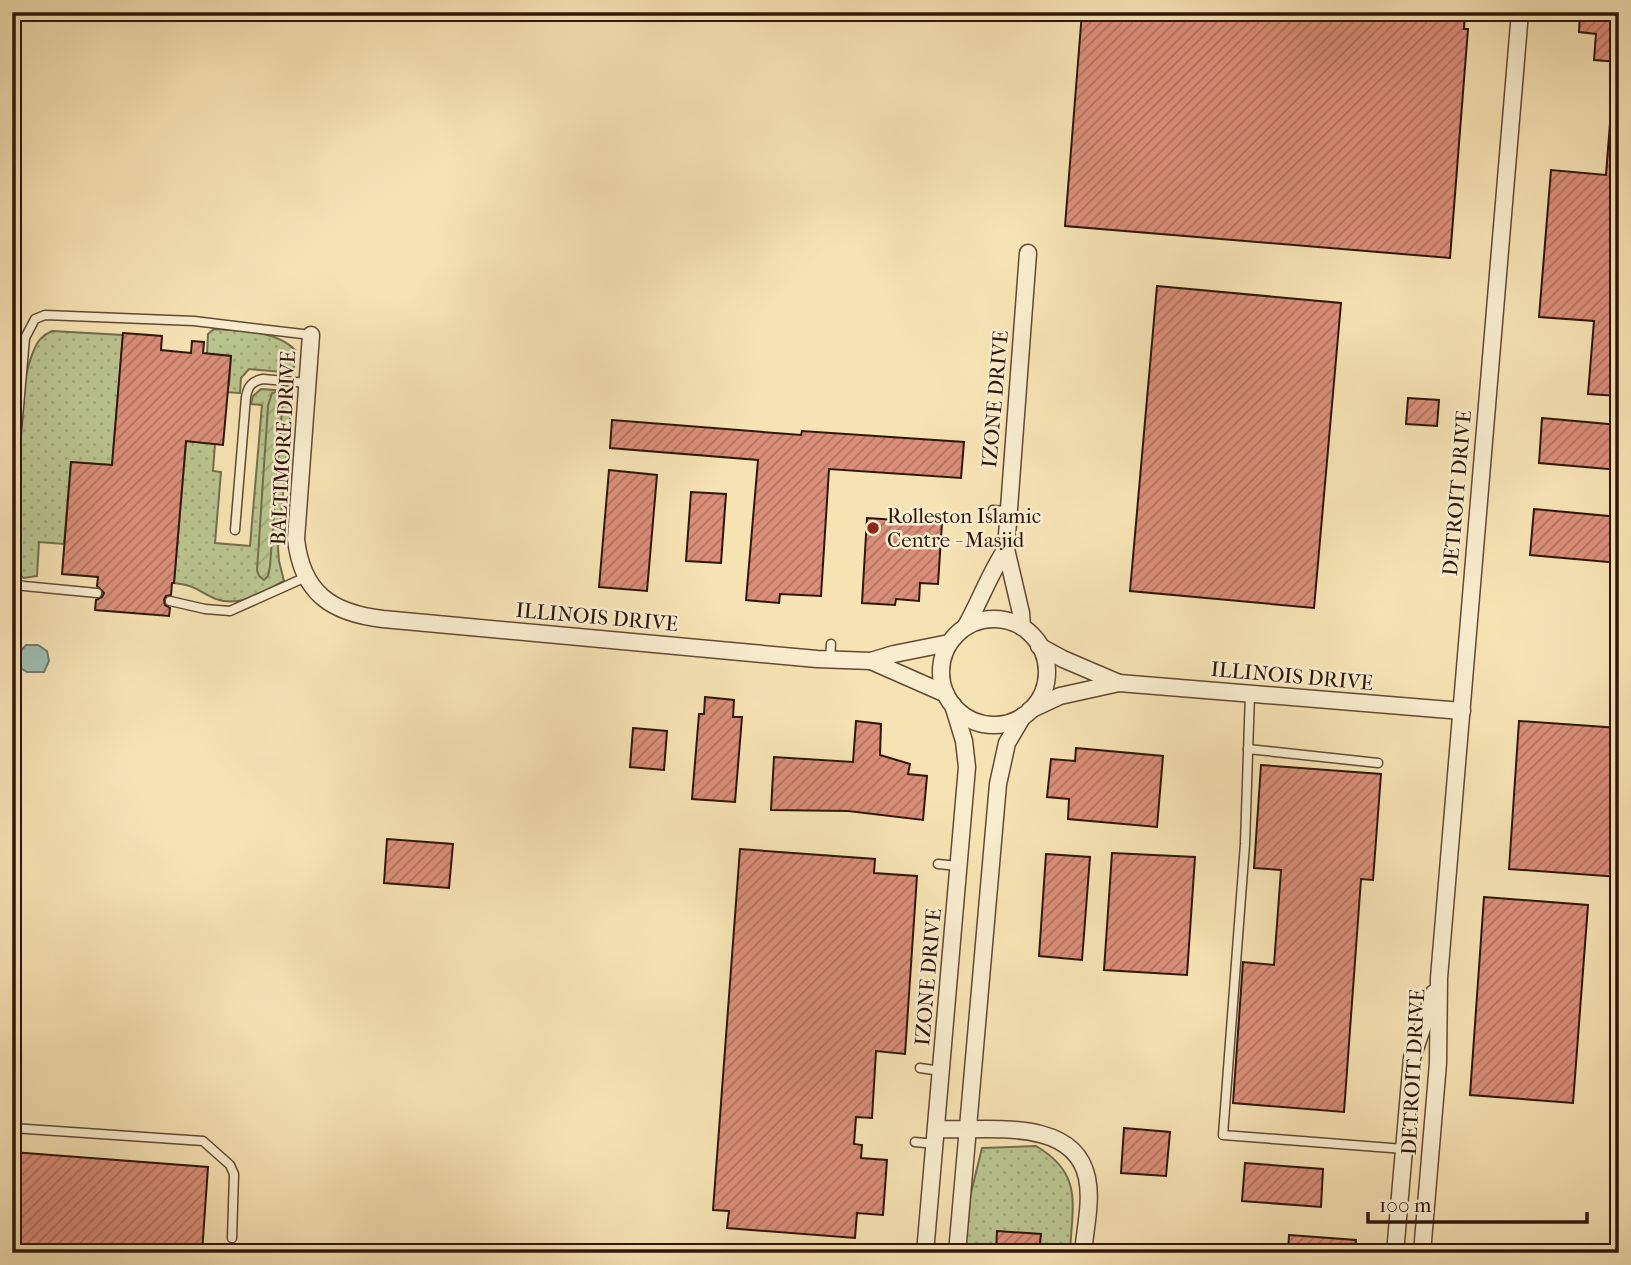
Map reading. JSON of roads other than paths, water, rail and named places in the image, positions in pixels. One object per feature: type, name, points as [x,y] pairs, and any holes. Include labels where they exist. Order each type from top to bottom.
[{"type":"street","name":"DETROIT DRIVE","points":[[1423,1245],[1438,1063],[1439,978],[1520,12]]},
{"type":"street","name":"IZONE DRIVE","points":[[1021,627],[1021,613],[1000,511],[1011,386],[1028,253]]},
{"type":"street","name":"BALTIMORE DRIVE","points":[[311,335],[296,538],[300,565],[322,598]]},
{"type":"street","name":"IZONE DRIVE","points":[[966,626],[1006,549]]},
{"type":"street","name":"ILLINOIS DRIVE","points":[[322,598],[351,614],[381,618],[824,658],[872,661],[949,643]]},
{"type":"street","points":[[957,1253],[998,784],[1007,743],[1043,691],[1046,680],[1046,668],[1039,646],[1021,627],[994,619],[966,626],[949,643],[942,659],[941,677],[949,700],[964,716],[978,722],[1001,723],[1026,713]]},
{"type":"street","name":"ILLINOIS DRIVE","points":[[1039,646],[1063,660],[1119,683]]},
{"type":"street","name":"ILLINOIS DRIVE","points":[[872,661],[949,700]]},
{"type":"street","name":"ILLINOIS DRIVE","points":[[1026,713],[1070,693],[1119,683],[1462,711]]},
{"type":"street","name":"IZONE DRIVE","points":[[925,1253],[967,767],[964,741],[949,700]]},
{"type":"street","name":"DETROIT DRIVE","points":[[1395,1253],[1412,1058],[1439,978]]},
{"type":"street","points":[[936,1137],[1001,1129],[1048,1135],[1084,1159],[1092,1186],[1083,1253]]},
{"type":"street","points":[[1396,1234],[1423,1245]]},
{"type":"lane","points":[[12,486],[25,338],[35,319],[45,315],[194,321],[311,335]]},
{"type":"lane","points":[[235,530],[250,386],[256,380],[262,379],[307,383]]},
{"type":"lane","points":[[170,601],[205,609],[230,611],[306,577]]},
{"type":"lane","points":[[12,583],[97,593]]},
{"type":"lane","points":[[1250,694],[1244,858],[1223,1135],[1404,1149]]},
{"type":"lane","points":[[1248,749],[1378,763]]},
{"type":"lane","points":[[938,864],[958,866]]},
{"type":"lane","points":[[920,1069],[941,1071]]},
{"type":"lane","points":[[12,1128],[203,1141],[230,1164],[234,1174],[232,1238]]},
{"type":"lane","points":[[915,1142],[936,1137]]},
{"type":"place","name":"Rolleston Islamic Centre - Masjid","points":[[873,528]]}]
